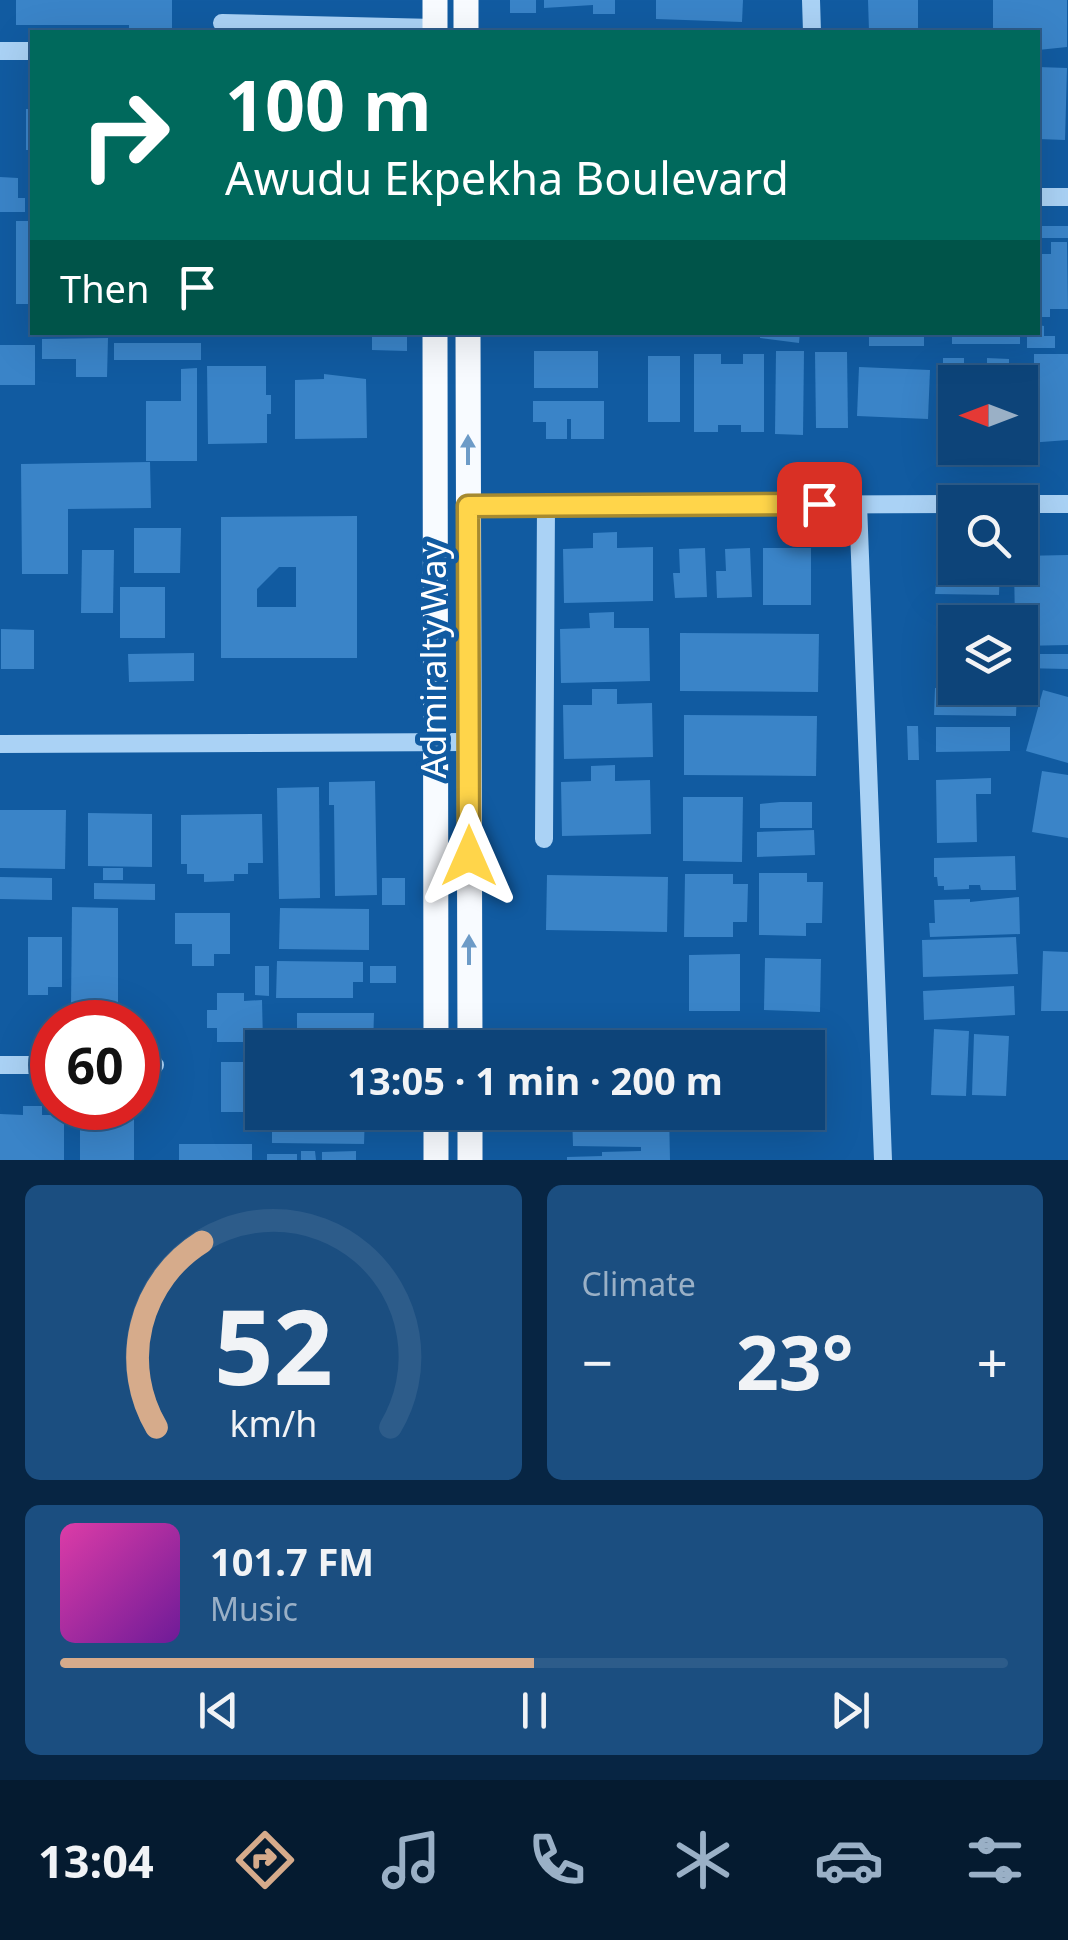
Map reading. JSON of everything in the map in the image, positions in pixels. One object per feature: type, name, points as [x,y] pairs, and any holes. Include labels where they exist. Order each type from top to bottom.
[{"type":"main road","points":[[435,0],[435,30]]},
{"type":"main road","points":[[466,0],[466,30]]},
{"type":"main road","name":"Admiralty Way","points":[[435,335],[436,1030]]},
{"type":"main road","name":"Admiralty Way","points":[[468,335],[470,1030]]},
{"type":"main road","points":[[436,1130],[436,1160]]},
{"type":"main road","points":[[470,1130],[470,1160]]},
{"type":"street","points":[[812,0],[812,30]]},
{"type":"street","points":[[222,23],[435,30]]},
{"type":"street","points":[[0,51],[30,51]]},
{"type":"street","points":[[1040,197],[1068,197]]},
{"type":"street","points":[[858,504],[882,1160]]},
{"type":"street","points":[[468,506],[938,504]]},
{"type":"street","points":[[1038,504],[1068,504]]},
{"type":"street","points":[[544,840],[546,506]]},
{"type":"street","points":[[0,744],[468,742]]},
{"type":"street","points":[[0,1065],[30,1065]]},
{"type":"building","points":[[16,0],[172,0],[172,30],[129,30],[129,25],[16,25]]},
{"type":"building","points":[[510,0],[536,0],[536,13],[510,13]]},
{"type":"building","points":[[544,0],[615,0],[615,14],[593,14],[593,5],[544,8]]},
{"type":"building","points":[[656,0],[743,0],[742,22],[656,19]]},
{"type":"building","points":[[868,0],[918,0],[918,30],[869,30]]},
{"type":"building","points":[[993,0],[1067,0],[1067,47],[1040,50],[1040,30],[993,30]]},
{"type":"building","points":[[534,29],[602,29],[602,30]]},
{"type":"building","points":[[1040,67],[1067,68],[1065,140],[1040,139]]},
{"type":"building","points":[[26,109],[30,109],[30,150],[26,150]]},
{"type":"building","points":[[0,177],[18,178],[18,198],[25,198],[25,212],[0,212]]},
{"type":"building","points":[[16,221],[30,221],[30,304],[16,304]]},
{"type":"building","points":[[1042,226],[1068,226],[1068,238],[1042,238]]},
{"type":"building","points":[[1051,242],[1067,242],[1068,309],[1050,309],[1050,317],[1040,317],[1040,254],[1051,254]]},
{"type":"building","points":[[1040,325],[1044,326],[1044,336],[1055,336],[1055,348],[1027,348],[1027,335],[1040,335]]},
{"type":"building","points":[[372,335],[407,335],[407,351],[372,350]]},
{"type":"building","points":[[760,335],[800,335],[799,343]]},
{"type":"building","points":[[869,335],[924,335],[924,346],[869,346]]},
{"type":"building","points":[[952,335],[1020,335],[1020,344],[952,344]]},
{"type":"building","points":[[108,338],[107,377],[76,377],[76,359],[42,359],[42,339]]},
{"type":"building","points":[[114,343],[201,343],[201,360],[114,360]]},
{"type":"building","points":[[0,345],[35,345],[35,385],[0,385]]},
{"type":"building","points":[[534,351],[598,351],[598,388],[534,388]]},
{"type":"building","points":[[776,351],[804,351],[803,435],[775,434]]},
{"type":"building","points":[[815,352],[847,352],[848,428],[816,428]]},
{"type":"building","points":[[694,354],[721,354],[721,364],[743,364],[743,354],[764,354],[764,432],[741,432],[741,425],[718,425],[718,432],[694,432]]},
{"type":"building","points":[[1034,354],[1068,354],[1068,440],[1038,442],[1038,365],[1034,365]]},
{"type":"building","points":[[648,356],[680,356],[680,422],[648,422]]},
{"type":"building","points":[[943,358],[964,358],[964,365],[943,365]]},
{"type":"building","points":[[987,358],[1009,359],[1009,365],[987,365]]},
{"type":"building","points":[[207,366],[266,366],[266,395],[271,395],[267,443],[208,444]]},
{"type":"building","points":[[859,367],[930,370],[928,419],[857,416]]},
{"type":"building","points":[[197,368],[197,461],[146,461],[146,401],[181,401],[181,369]]},
{"type":"building","points":[[324,374],[366,379],[367,438],[295,439],[295,380],[324,379]]},
{"type":"building","points":[[533,401],[604,401],[604,439],[571,439],[571,419],[567,419],[567,439],[546,439],[546,422],[533,422]]},
{"type":"building","points":[[150,462],[151,508],[68,509],[68,574],[22,574],[21,464]]},
{"type":"building","points":[[357,516],[357,658],[221,658],[221,517]],"holes":[[[279,567],[296,567],[296,607],[257,607],[257,589]]]},
{"type":"building","points":[[134,528],[181,528],[180,573],[134,573]]},
{"type":"building","points":[[617,532],[617,548],[653,547],[653,601],[564,603],[563,549],[593,548],[593,533]]},
{"type":"building","points":[[705,548],[707,597],[675,598],[673,573],[680,573],[679,549]]},
{"type":"building","points":[[750,548],[752,597],[717,598],[716,571],[726,571],[725,549]]},
{"type":"building","points":[[763,548],[811,548],[811,605],[763,605]]},
{"type":"building","points":[[82,550],[114,550],[113,613],[81,613]]},
{"type":"building","points":[[1068,555],[1068,645],[1038,646],[1038,605],[1015,605],[1014,585],[1038,585],[1038,556]]},
{"type":"building","points":[[938,565],[938,585],[999,585],[999,595],[935,594]]},
{"type":"building","points":[[120,587],[165,587],[165,638],[120,638]]},
{"type":"building","points":[[937,611],[938,611],[938,665]]},
{"type":"building","points":[[614,612],[614,628],[649,628],[650,681],[561,683],[560,629],[590,628],[589,613]]},
{"type":"building","points":[[1,629],[34,630],[34,669],[1,669]]},
{"type":"building","points":[[680,633],[819,634],[818,692],[680,691]]},
{"type":"building","points":[[194,653],[194,681],[129,682],[128,654]]},
{"type":"building","points":[[1038,654],[1068,654],[1068,669],[1038,668]]},
{"type":"building","points":[[935,688],[938,705],[1016,705],[1016,716],[934,715]]},
{"type":"building","points":[[592,689],[617,689],[617,704],[652,703],[653,757],[564,759],[563,705],[592,705]]},
{"type":"building","points":[[1043,690],[1068,697],[1068,763],[1026,751]]},
{"type":"building","points":[[684,715],[817,716],[816,776],[684,775]]},
{"type":"building","points":[[907,726],[918,726],[919,760],[908,760]]},
{"type":"building","points":[[936,727],[1010,727],[1010,751],[936,752]]},
{"type":"building","points":[[615,765],[615,781],[650,780],[651,834],[562,836],[561,782],[591,781],[591,766]]},
{"type":"building","points":[[1042,771],[1068,775],[1068,838],[1032,832]]},
{"type":"building","points":[[991,778],[991,794],[976,794],[977,842],[937,843],[936,780]]},
{"type":"building","points":[[375,781],[377,895],[335,896],[334,805],[329,805],[329,782]]},
{"type":"building","points":[[319,787],[320,898],[279,899],[277,788]]},
{"type":"building","points":[[683,797],[743,797],[742,862],[683,861]]},
{"type":"building","points":[[812,802],[812,828],[760,828],[760,804]]},
{"type":"building","points":[[0,810],[66,810],[65,869],[0,868]]},
{"type":"building","points":[[88,813],[152,814],[152,867],[88,866]]},
{"type":"building","points":[[262,814],[263,863],[248,863],[248,874],[234,874],[234,881],[204,882],[204,874],[187,874],[187,864],[181,864],[181,815]]},
{"type":"building","points":[[814,830],[815,855],[757,857],[757,832]]},
{"type":"building","points":[[1015,856],[1016,890],[981,890],[980,885],[969,885],[969,889],[944,890],[934,877],[934,858]]},
{"type":"building","points":[[103,868],[123,868],[123,880],[103,880]]},
{"type":"building","points":[[759,873],[807,873],[807,882],[823,882],[822,923],[806,923],[806,936],[759,935]]},
{"type":"building","points":[[685,874],[733,874],[733,884],[748,884],[747,922],[733,922],[733,937],[684,937]]},
{"type":"building","points":[[547,875],[668,877],[667,932],[546,930]]},
{"type":"building","points":[[0,877],[52,878],[52,900],[0,899]]},
{"type":"building","points":[[382,878],[405,878],[405,905],[382,905]]},
{"type":"building","points":[[94,883],[155,884],[155,900],[94,899]]},
{"type":"building","points":[[1019,897],[1020,934],[930,937],[929,923],[935,923],[934,900],[970,902]]},
{"type":"building","points":[[72,907],[118,908],[118,1000],[71,1000]]},
{"type":"building","points":[[280,908],[369,909],[369,950],[279,949]]},
{"type":"building","points":[[175,913],[230,913],[230,954],[214,954],[214,966],[192,966],[192,944],[175,944]]},
{"type":"building","points":[[28,937],[62,937],[62,987],[48,987],[48,995],[28,995]]},
{"type":"building","points":[[1016,937],[1018,974],[923,977],[922,940]]},
{"type":"building","points":[[1043,951],[1068,952],[1068,1011],[1041,1011]]},
{"type":"building","points":[[740,954],[740,1011],[689,1011],[689,955]]},
{"type":"building","points":[[765,958],[821,959],[820,1012],[764,1010]]},
{"type":"building","points":[[277,961],[363,962],[363,982],[353,982],[353,998],[276,998]]},
{"type":"building","points":[[255,966],[269,966],[269,996],[255,995]]},
{"type":"building","points":[[370,966],[396,966],[396,983],[370,983]]},
{"type":"building","points":[[1014,986],[1015,1015],[924,1020],[923,991]]},
{"type":"building","points":[[217,993],[244,993],[244,1001],[262,1000],[263,1030],[245,1030],[245,1042],[217,1042],[217,1028],[207,1028],[207,1010],[217,1010]]},
{"type":"building","points":[[297,1013],[374,1013],[374,1030],[297,1030]]},
{"type":"building","points":[[934,1029],[969,1031],[966,1096],[931,1095]]},
{"type":"building","points":[[974,1034],[1009,1036],[1006,1096],[972,1095]]},
{"type":"building","points":[[221,1062],[245,1062],[245,1112],[221,1112]]},
{"type":"building","points":[[23,1106],[30,1106],[30,1130],[64,1130],[64,1160],[0,1160],[0,1114],[23,1115]]},
{"type":"building","points":[[80,1130],[134,1130],[134,1160],[80,1160]]},
{"type":"building","points":[[272,1130],[364,1130],[364,1144],[272,1143]]},
{"type":"building","points":[[573,1130],[669,1130],[670,1160],[567,1160],[602,1156],[602,1152],[641,1151],[641,1147],[573,1146]]},
{"type":"building","points":[[179,1144],[252,1144],[252,1160],[179,1160]]},
{"type":"building","points":[[301,1151],[315,1151],[316,1160],[301,1160]]},
{"type":"building","points":[[356,1151],[356,1160],[322,1160],[322,1152]]},
{"type":"building","points":[[267,1154],[297,1154],[297,1160],[267,1160]]},
{"type":"route","points":[[469,856],[468,506],[819,504]]}]
